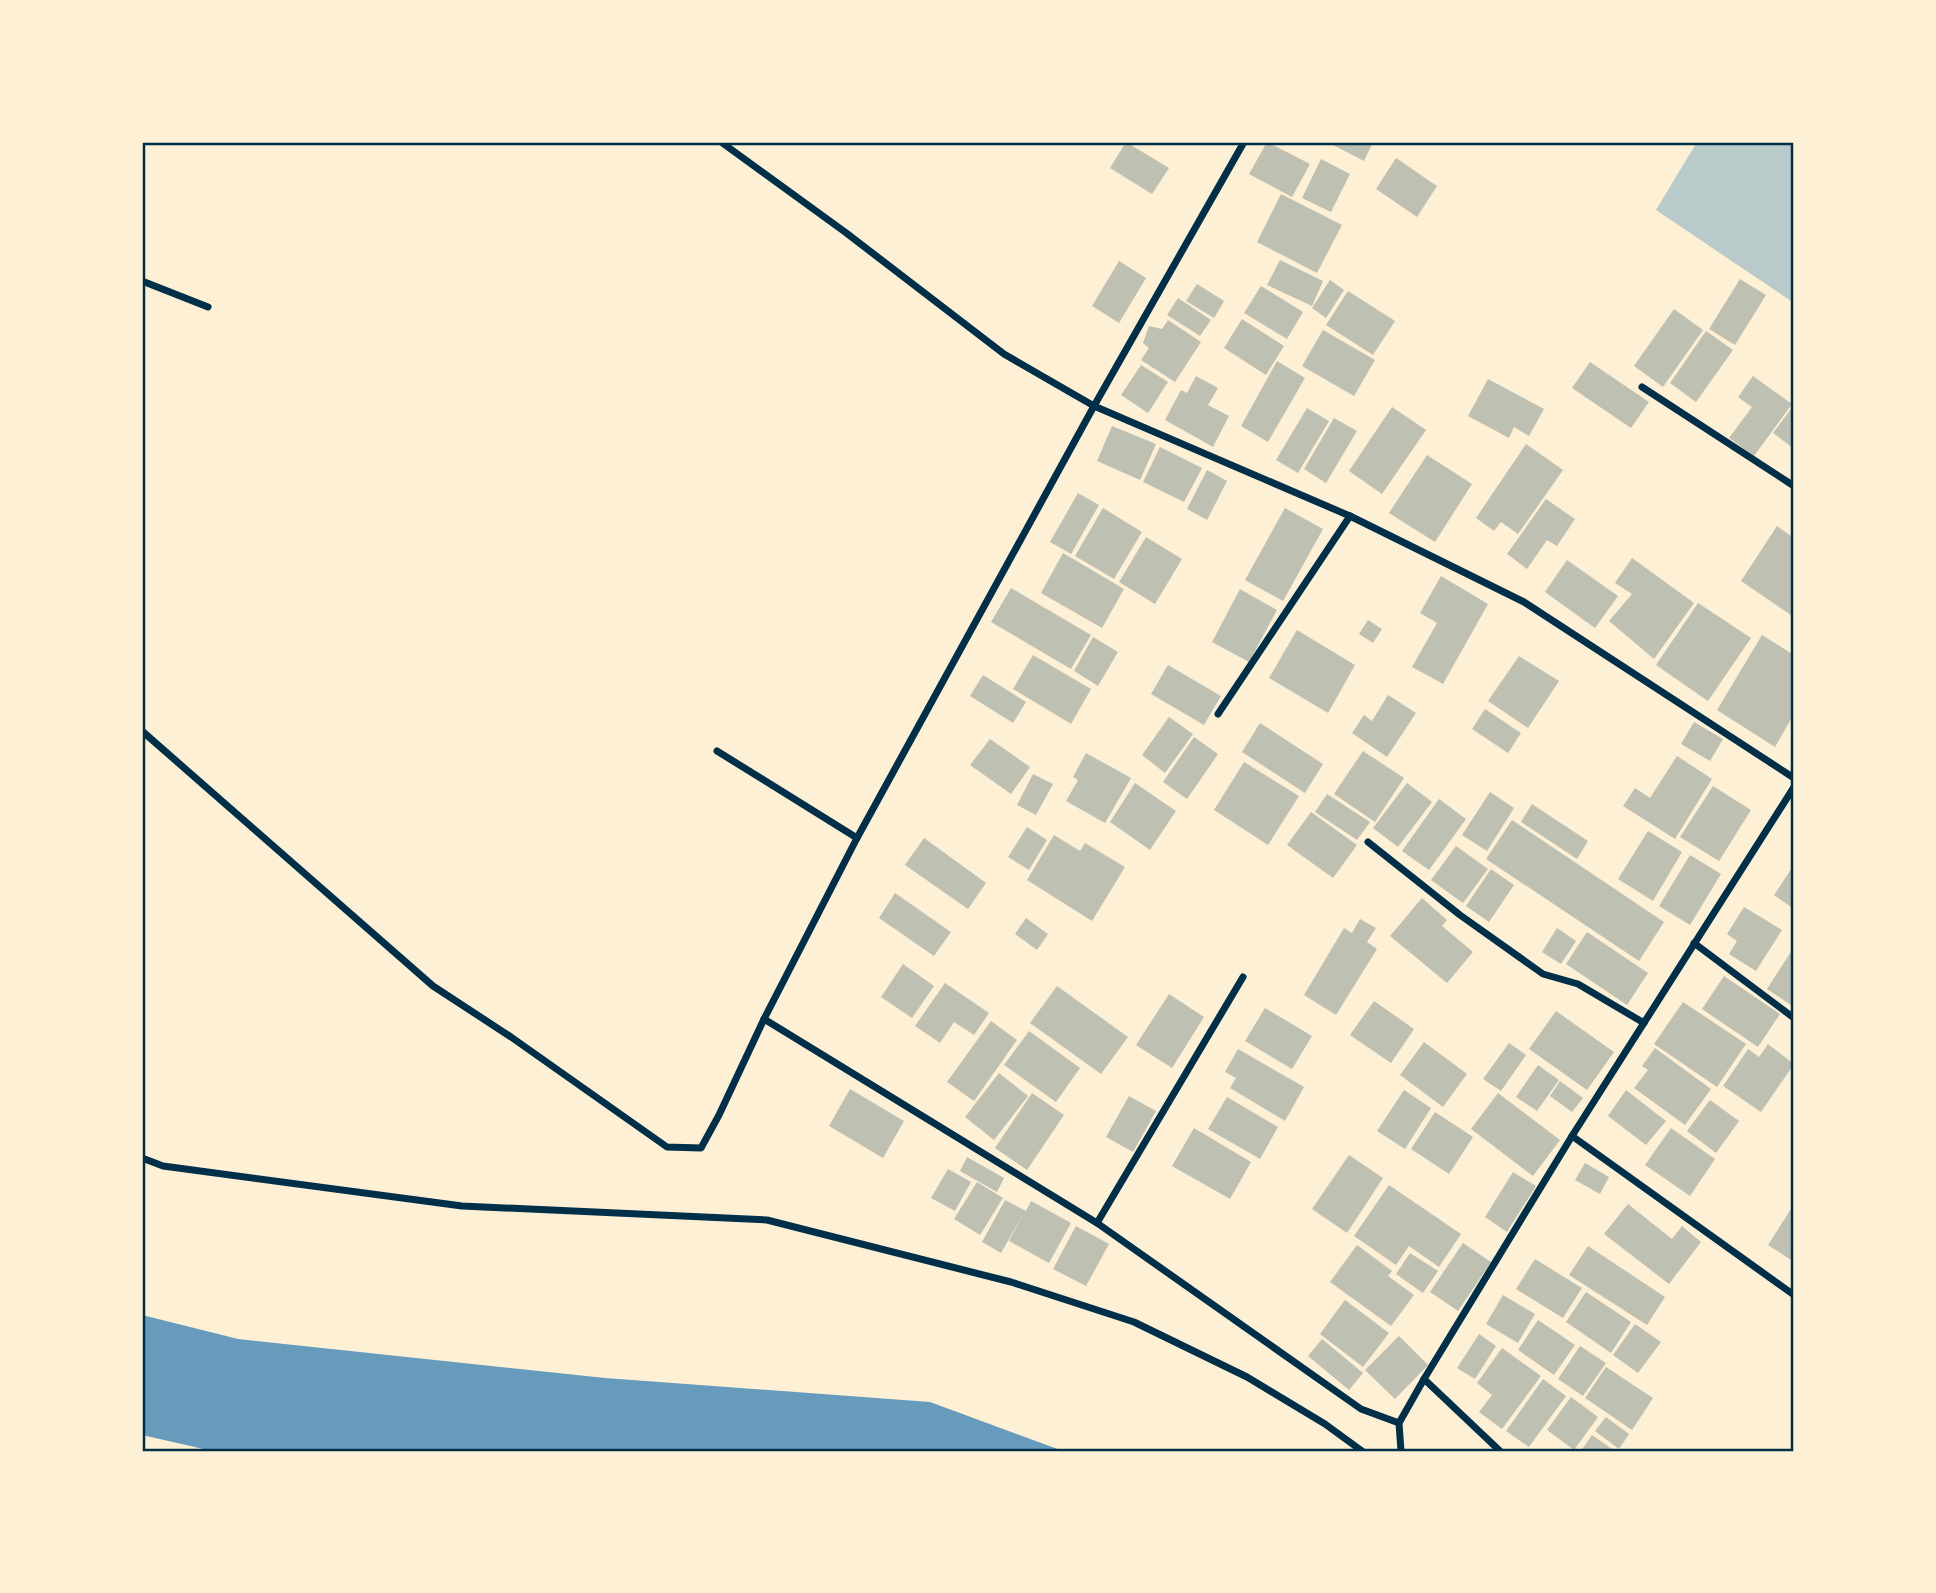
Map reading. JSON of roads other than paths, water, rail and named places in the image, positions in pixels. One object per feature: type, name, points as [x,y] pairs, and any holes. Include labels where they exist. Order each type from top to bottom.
[{"type":"street","points":[[721,142],[845,232],[1004,354],[1094,406],[1350,516],[1524,602],[1794,778]]},
{"type":"street","points":[[142,732],[433,986],[511,1037],[667,1147],[701,1147],[857,838],[1094,406],[1244,142]]},
{"type":"street","points":[[142,281],[208,307]]},
{"type":"street","points":[[1642,387],[1794,486]]},
{"type":"street","points":[[1219,714],[1350,516]]},
{"type":"street","points":[[717,751],[857,838]]},
{"type":"street","points":[[1401,1451],[1399,1423],[1424,1380],[1572,1136],[1794,787]]},
{"type":"street","points":[[1368,842],[1460,915],[1543,974],[1578,984],[1644,1023]]},
{"type":"street","points":[[1694,943],[1794,1018]]},
{"type":"street","points":[[1097,1223],[1243,977]]},
{"type":"street","points":[[764,1019],[1097,1223],[1361,1409],[1399,1423]]},
{"type":"street","points":[[1572,1136],[1794,1295]]},
{"type":"street","points":[[142,1158],[163,1166],[462,1206],[767,1220],[1011,1282],[1134,1322],[1247,1377],[1325,1424],[1362,1451]]},
{"type":"street","points":[[1424,1380],[1500,1451]]},
{"type":"water","points":[[142,1315],[238,1339],[605,1378],[930,1402],[1063,1451],[208,1450],[142,1435]]}]
